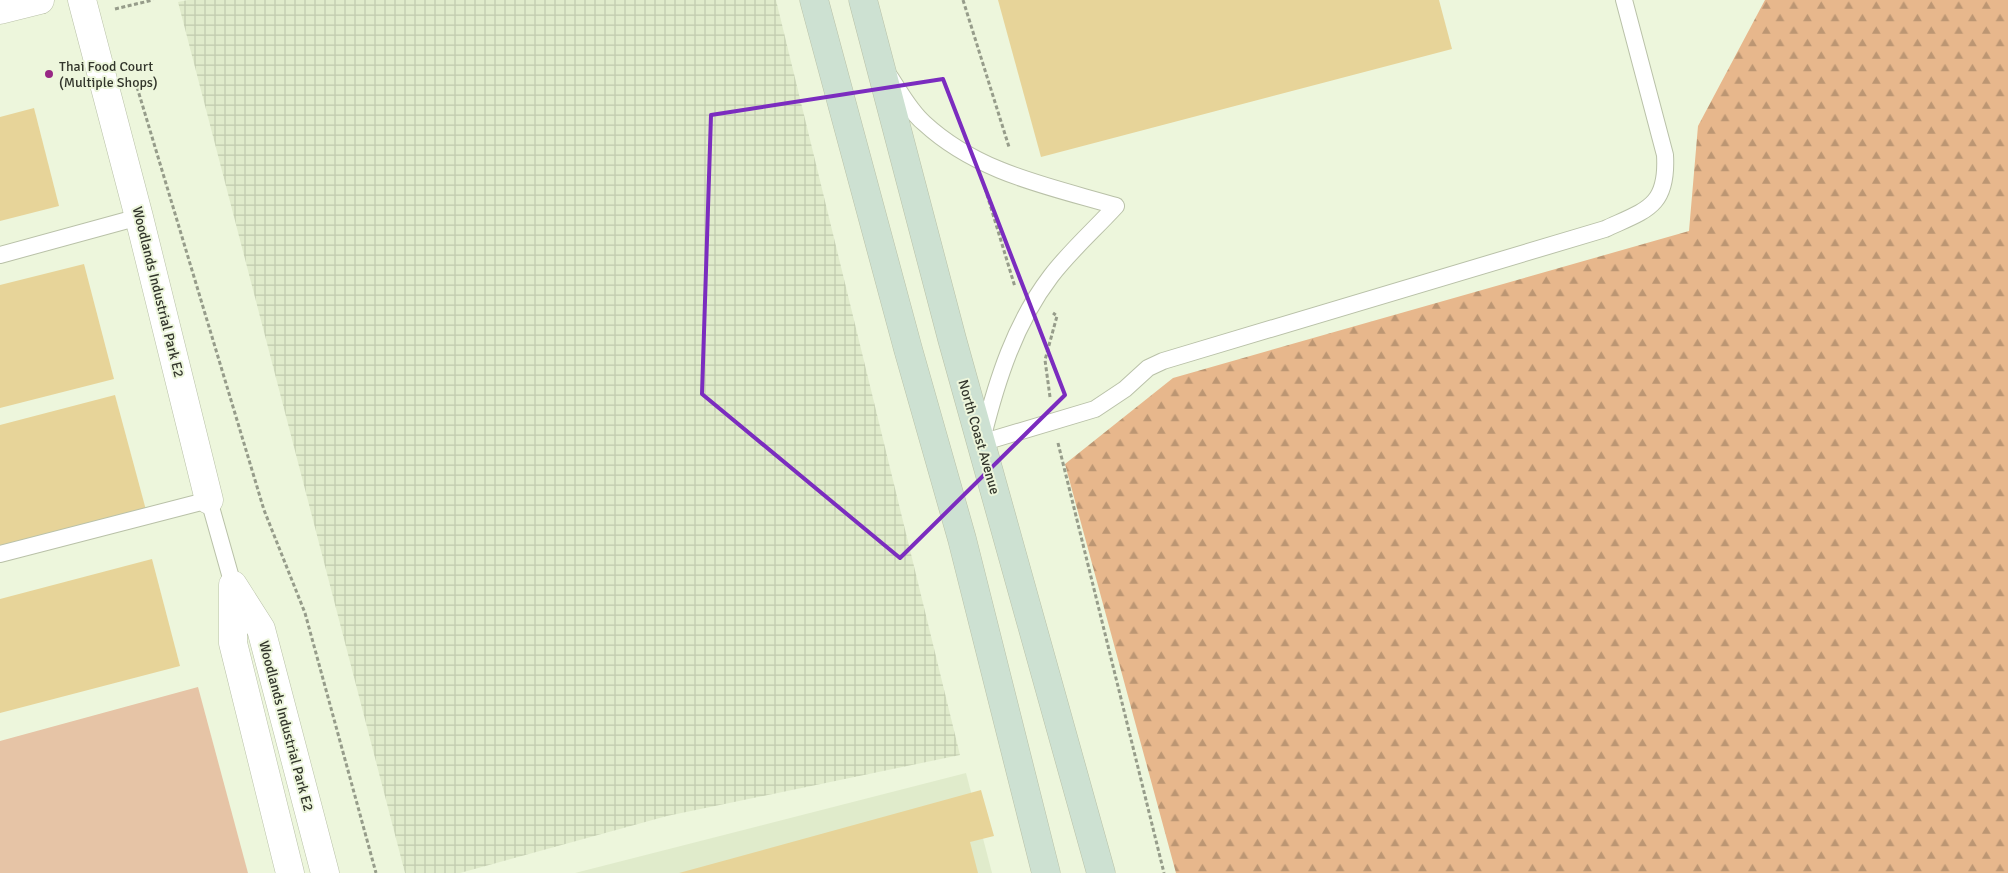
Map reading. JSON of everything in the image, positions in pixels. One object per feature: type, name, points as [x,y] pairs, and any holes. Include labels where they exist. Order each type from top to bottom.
[{"type":"main road","points":[[814,0],[908,349],[962,539],[1046,873]]},
{"type":"main road","name":"North Coast Avenue","points":[[863,0],[981,443],[1101,873]]},
{"type":"street","points":[[0,10],[40,0]]},
{"type":"street","name":"Woodlands Industrial Park E2","points":[[82,0],[139,217],[209,500]]},
{"type":"street","name":"Woodlands Industrial Park E2","points":[[232,585],[233,643],[290,873]]},
{"type":"street","name":"Woodlands Industrial Park E2","points":[[232,585],[261,629],[325,873]]},
{"type":"lane","points":[[981,443],[1095,409],[1125,389],[1148,368],[1163,361],[1605,230],[1650,208],[1662,192],[1666,175],[1665,155],[1624,0]]},
{"type":"lane","points":[[879,62],[922,122],[958,150],[997,171],[1116,206],[1051,275],[1034,300],[1014,337],[994,394],[981,443]]},
{"type":"lane","points":[[0,255],[139,217]]},
{"type":"lane","points":[[0,554],[209,500]]},
{"type":"lane","name":"Woodlands Industrial Park E2","points":[[209,500],[232,585]]},
{"type":"path","points":[[114,9],[117,19]]},
{"type":"path","points":[[137,85],[264,510],[305,613],[376,873]]},
{"type":"highlighted area","points":[[943,79],[1065,395],[900,558],[702,394],[711,115]]},
{"type":"shaded area","points":[[188,0],[776,0],[960,755],[667,816],[460,873],[405,873],[178,2]]},
{"type":"shaded area","points":[[198,687],[248,873],[0,873],[0,741]]},
{"type":"shaded area","points":[[966,773],[992,873],[575,873]]},
{"type":"green space","points":[[1765,0],[2008,0],[2008,873],[1176,873],[1065,464],[1173,378],[1689,231],[1698,126]]},
{"type":"building","points":[[998,0],[1439,0],[1452,49],[1041,157]]},
{"type":"building","points":[[34,108],[59,206],[0,221],[0,117]]},
{"type":"building","points":[[84,264],[114,379],[0,408],[0,285]]},
{"type":"building","points":[[115,395],[146,510],[0,548],[0,425]]},
{"type":"building","points":[[152,559],[180,666],[0,713],[0,599]]},
{"type":"building","points":[[981,790],[994,836],[970,842],[978,873],[679,873]]},
{"type":"place","name":"Thai Food Court (Multiple Shops)","points":[[49,74]]}]
